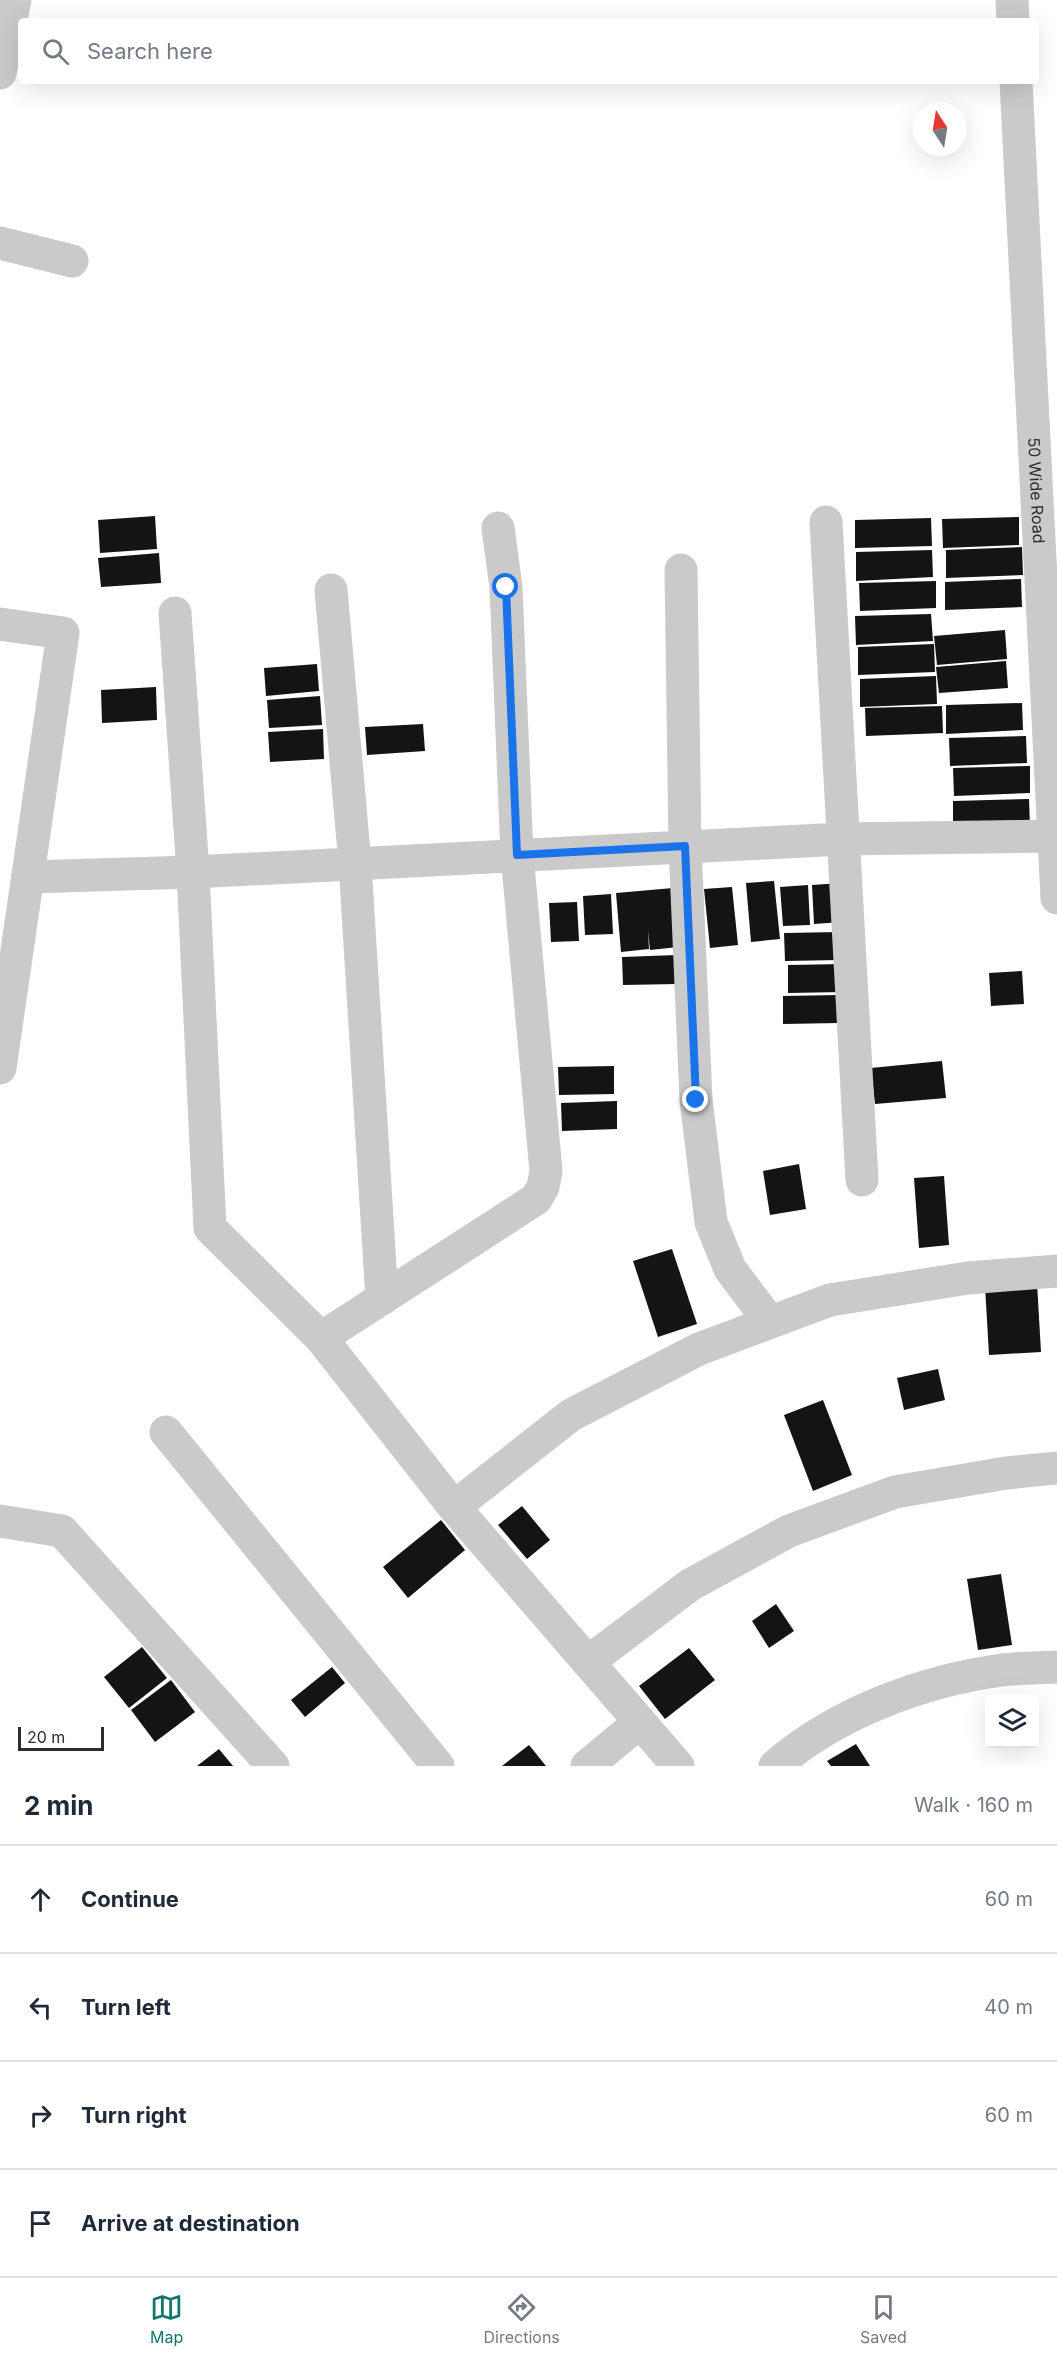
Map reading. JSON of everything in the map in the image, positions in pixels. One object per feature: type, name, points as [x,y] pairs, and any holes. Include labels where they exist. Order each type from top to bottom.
[{"type":"street","points":[[0,73],[15,0]]},
{"type":"street","points":[[1012,0],[1013,18]]},
{"type":"street","name":"50 Wide Road","points":[[1016,84],[1057,898]]},
{"type":"street","points":[[0,243],[72,261]]},
{"type":"street","points":[[826,522],[862,1180]]},
{"type":"street","points":[[321,1338],[536,1199],[543,1187],[546,1171],[517,855],[506,587],[498,528]]},
{"type":"street","points":[[681,570],[685,846],[696,1100],[711,1222],[730,1269],[770,1322]]},
{"type":"street","points":[[331,590],[355,864],[382,1299]]},
{"type":"street","points":[[175,613],[193,872],[210,1228],[321,1338],[454,1507],[678,1766]]},
{"type":"street","points":[[0,624],[63,633],[1,1051]]},
{"type":"street","points":[[28,877],[193,872],[843,839],[1055,836]]},
{"type":"street","points":[[454,1507],[571,1415],[699,1349],[830,1300],[968,1278],[1057,1270]]},
{"type":"street","points":[[166,1432],[438,1766]]},
{"type":"street","points":[[588,1662],[690,1585],[789,1531],[895,1492],[1006,1473],[1057,1468]]},
{"type":"street","points":[[0,1521],[62,1531],[273,1766]]},
{"type":"street","points":[[775,1766],[830,1728],[885,1701],[943,1681],[1003,1670],[1057,1668]]},
{"type":"street","points":[[587,1766],[640,1722]]},
{"type":"building","points":[[155,516],[157,549],[100,553],[98,520]]},
{"type":"building","points":[[1019,517],[1019,545],[943,548],[942,519]]},
{"type":"building","points":[[931,518],[932,546],[855,548],[855,520]]},
{"type":"building","points":[[1022,547],[1023,575],[946,578],[946,550]]},
{"type":"building","points":[[932,550],[933,577],[856,581],[856,552]]},
{"type":"building","points":[[159,553],[161,583],[101,587],[98,558]]},
{"type":"building","points":[[1021,579],[1022,607],[945,610],[945,582]]},
{"type":"building","points":[[936,581],[936,608],[860,611],[859,583]]},
{"type":"building","points":[[931,614],[933,641],[856,645],[855,616]]},
{"type":"building","points":[[1005,630],[1007,659],[937,665],[934,636]]},
{"type":"building","points":[[934,644],[935,672],[858,675],[858,647]]},
{"type":"building","points":[[1006,661],[1008,688],[939,693],[936,667]]},
{"type":"building","points":[[317,664],[319,691],[266,696],[264,668]]},
{"type":"building","points":[[936,676],[937,704],[860,707],[860,679]]},
{"type":"building","points":[[156,687],[157,720],[102,723],[101,690]]},
{"type":"building","points":[[320,696],[322,725],[269,728],[267,700]]},
{"type":"building","points":[[1022,703],[1023,730],[946,734],[946,705]]},
{"type":"building","points":[[942,706],[943,733],[866,736],[865,708]]},
{"type":"building","points":[[423,724],[425,751],[367,755],[365,727]]},
{"type":"building","points":[[323,729],[324,759],[270,762],[268,732]]},
{"type":"building","points":[[1026,736],[1027,763],[950,766],[949,738]]},
{"type":"building","points":[[1030,766],[1030,793],[954,796],[953,768]]},
{"type":"building","points":[[1029,799],[1030,826],[953,829],[953,801]]},
{"type":"building","points":[[774,881],[780,939],[751,942],[746,883]]},
{"type":"building","points":[[840,883],[842,922],[814,924],[812,885]]},
{"type":"building","points":[[808,885],[810,925],[783,926],[780,887]]},
{"type":"building","points":[[732,887],[738,945],[710,948],[704,889]]},
{"type":"building","points":[[673,888],[678,947],[650,950],[648,930],[649,949],[621,952],[616,893]]},
{"type":"building","points":[[611,894],[613,934],[585,935],[583,896]]},
{"type":"building","points":[[577,902],[579,941],[551,942],[549,903]]},
{"type":"building","points":[[840,932],[840,960],[785,961],[784,933]]},
{"type":"building","points":[[677,955],[678,984],[623,985],[622,957]]},
{"type":"building","points":[[843,964],[844,992],[788,993],[788,965]]},
{"type":"building","points":[[1022,971],[1024,1004],[991,1006],[989,973]]},
{"type":"building","points":[[838,995],[839,1023],[783,1024],[783,996]]},
{"type":"building","points":[[942,1061],[946,1098],[875,1104],[871,1068]]},
{"type":"building","points":[[614,1066],[614,1094],[559,1095],[558,1067]]},
{"type":"building","points":[[617,1101],[617,1129],[562,1131],[561,1103]]},
{"type":"building","points":[[799,1164],[806,1209],[770,1215],[763,1171]]},
{"type":"building","points":[[944,1176],[949,1245],[919,1248],[914,1178]]},
{"type":"building","points":[[672,1249],[697,1324],[658,1337],[633,1261]]},
{"type":"building","points":[[1037,1283],[1041,1352],[989,1355],[985,1286]]},
{"type":"building","points":[[938,1369],[945,1400],[904,1410],[897,1378]]},
{"type":"building","points":[[823,1400],[852,1475],[813,1491],[784,1415]]},
{"type":"building","points":[[522,1506],[550,1540],[527,1559],[498,1525]]},
{"type":"building","points":[[441,1520],[465,1550],[408,1598],[383,1567]]},
{"type":"building","points":[[1001,1574],[1012,1645],[978,1650],[967,1579]]},
{"type":"building","points":[[776,1604],[794,1631],[769,1648],[752,1621]]},
{"type":"building","points":[[142,1647],[167,1678],[129,1708],[104,1677]]},
{"type":"building","points":[[689,1648],[715,1680],[665,1719],[639,1686]]},
{"type":"building","points":[[332,1667],[345,1683],[305,1717],[291,1700]]},
{"type":"building","points":[[171,1680],[195,1712],[155,1742],[131,1710]]},
{"type":"building","points":[[856,1744],[870,1766],[831,1766],[827,1761]]},
{"type":"building","points":[[529,1745],[546,1766],[502,1766]]},
{"type":"building","points":[[219,1749],[233,1766],[197,1766]]},
{"type":"route","points":[[506,587],[517,855],[685,846],[696,1100]]}]
